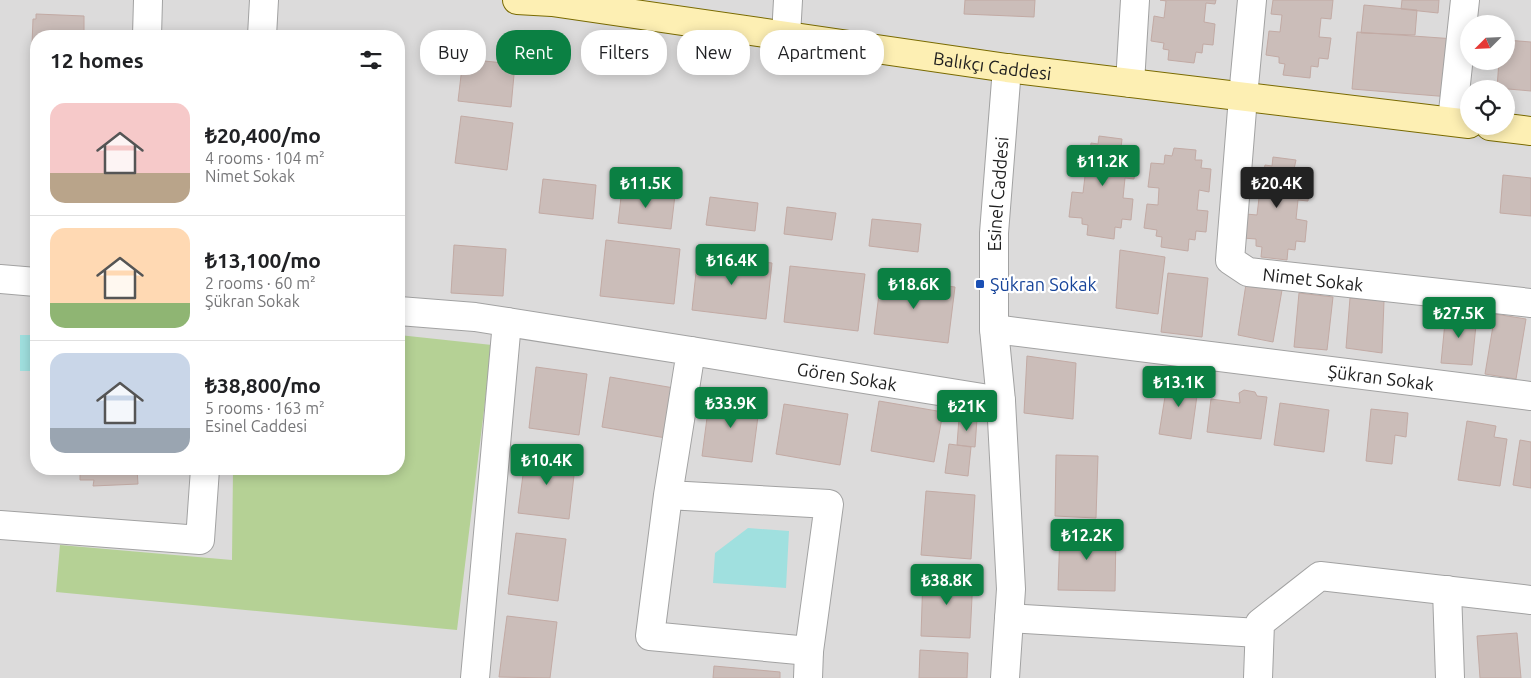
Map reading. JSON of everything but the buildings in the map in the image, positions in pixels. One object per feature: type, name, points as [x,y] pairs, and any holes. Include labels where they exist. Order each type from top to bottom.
[{"type":"main road","name":"Balıkçı Caddesi","points":[[517,0],[552,1],[760,32]]},
{"type":"main road","name":"Balıkçı Caddesi","points":[[884,50],[1007,68],[1460,122]]},
{"type":"main road","points":[[1515,130],[1531,132]]},
{"type":"street","points":[[147,30],[148,0]]},
{"type":"street","points":[[262,30],[264,0]]},
{"type":"street","points":[[786,30],[788,0]]},
{"type":"street","points":[[1130,83],[1135,0]]},
{"type":"street","points":[[1243,97],[1252,0]]},
{"type":"street","points":[[1462,80],[1465,0]]},
{"type":"street","name":"Esinel Caddesi","points":[[1005,678],[1011,589],[1001,401],[994,329],[994,233],[1007,68]]},
{"type":"street","name":"Nimet Sokak","points":[[1243,97],[1230,260],[1248,272],[1531,303]]},
{"type":"street","points":[[0,279],[30,282]]},
{"type":"street","name":"Gören Sokak","points":[[405,311],[475,317],[1001,401]]},
{"type":"street","points":[[475,678],[507,322]]},
{"type":"street","name":"Şükran Sokak","points":[[994,329],[1531,396]]},
{"type":"street","points":[[691,351],[668,495],[650,636],[809,651]]},
{"type":"street","points":[[0,525],[200,540],[204,475]]},
{"type":"street","points":[[668,495],[829,504],[809,651],[808,678]]},
{"type":"street","points":[[1258,678],[1260,623],[1320,576],[1531,600]]},
{"type":"street","points":[[1447,590],[1450,678]]},
{"type":"street","points":[[1009,618],[1259,633]]},
{"type":"shaded area","points":[[0,0],[1531,0],[1531,678],[0,678]]},
{"type":"green space","points":[[405,336],[492,345],[457,630],[56,592],[60,545],[232,560],[233,475],[405,475]]},
{"type":"water","points":[[20,335],[30,335],[30,371],[20,371]]},
{"type":"water","points":[[748,528],[789,531],[786,588],[713,583],[715,553]]},
{"type":"place","name":"Şükran Sokak","points":[[980,284]]}]
